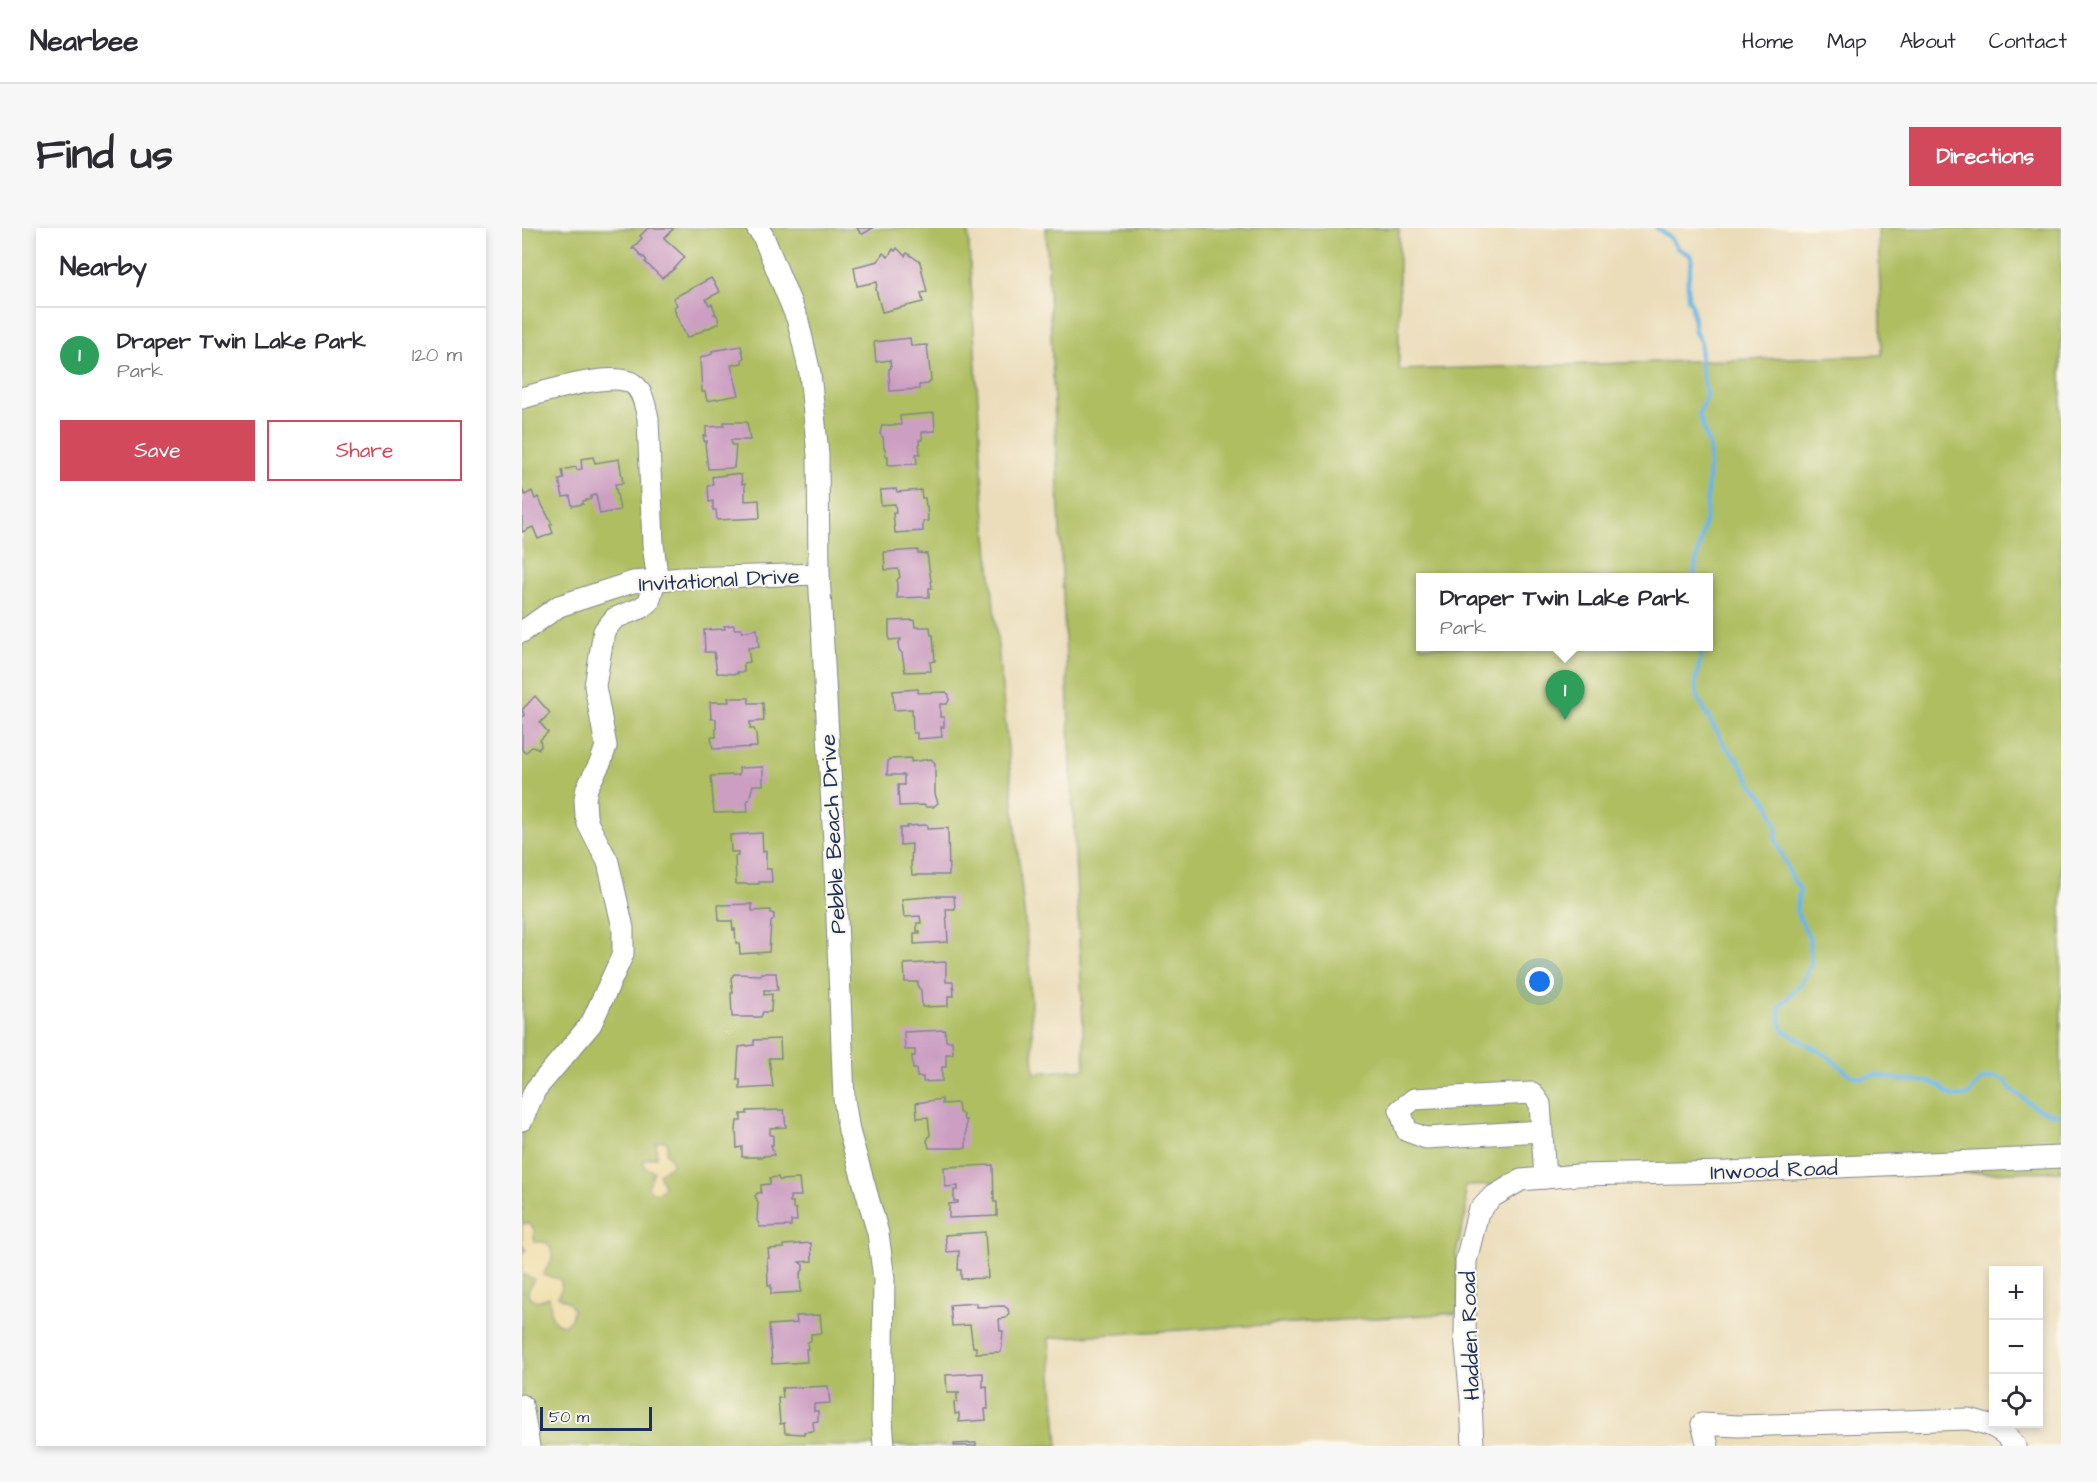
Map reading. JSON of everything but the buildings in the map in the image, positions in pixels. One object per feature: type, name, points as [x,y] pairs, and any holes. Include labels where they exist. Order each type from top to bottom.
[{"type":"street","name":"Pebble Beach Drive","points":[[757,228],[763,236],[798,321],[810,373],[818,455],[819,574],[834,842],[844,1099],[849,1131],[878,1233],[884,1279],[882,1420],[884,1446]]},
{"type":"street","points":[[522,398],[599,380],[628,381],[638,388],[644,400],[648,418],[655,575],[651,598],[646,605],[615,618],[604,631],[595,686],[606,746],[587,789],[585,799],[588,824],[608,862],[623,928],[623,954],[591,1024],[535,1090],[522,1120]]},
{"type":"street","name":"Invitational Drive","points":[[522,632],[559,606],[633,582],[683,578],[819,574]]},
{"type":"street","points":[[1541,1131],[1425,1138],[1407,1131],[1400,1110],[1414,1099],[1532,1093],[1540,1104],[1545,1178]]},
{"type":"street","name":"Inwood Road","points":[[1492,1197],[1521,1180],[1578,1175],[1728,1172],[2061,1157]]},
{"type":"street","name":"Hadden Road","points":[[1473,1446],[1472,1401],[1465,1334],[1466,1261],[1478,1212],[1492,1197]]},
{"type":"street","points":[[522,1405],[529,1446]]},
{"type":"street","points":[[1708,1446],[1702,1424],[1738,1426],[1968,1419],[1986,1423],[2008,1435],[2015,1446]]},
{"type":"green space","points":[[522,228],[968,228],[984,505],[1029,962],[1034,1073],[1085,1069],[1046,228],[1399,228],[1399,370],[1882,355],[1878,228],[2061,228],[2061,1171],[1465,1186],[1466,1213],[1456,1253],[1460,1313],[1049,1338],[1058,1446],[522,1446]]},
{"type":"sand","points":[[663,1140],[668,1144],[666,1153],[672,1164],[659,1174],[664,1186],[661,1191],[656,1192],[648,1187],[654,1171],[645,1168],[643,1162],[646,1159],[657,1157],[656,1143]]},
{"type":"sand","points":[[529,1223],[534,1229],[534,1242],[545,1242],[551,1248],[552,1259],[543,1275],[560,1279],[562,1288],[558,1296],[568,1302],[573,1309],[571,1319],[564,1325],[552,1318],[549,1297],[537,1301],[529,1297],[528,1291],[534,1279],[522,1274],[522,1254],[526,1250],[522,1245],[522,1224]]},
{"type":"waterway","points":[[1657,228],[1692,259],[1688,280],[1688,298],[1692,305],[1695,332],[1701,342],[1700,363],[1706,399],[1699,413],[1710,449],[1706,516],[1694,573]]},
{"type":"waterway","points":[[1699,651],[1701,657],[1695,683],[1698,699],[1725,746],[1738,760],[1752,784],[1769,804],[1777,828],[1775,838],[1792,878],[1800,889],[1796,911],[1809,937],[1811,965],[1803,981],[1779,1008],[1781,1026],[1786,1032],[1829,1057],[1850,1075],[1862,1078],[1877,1075],[1929,1082],[1941,1086],[1954,1097],[1967,1096],[1982,1080],[1997,1077],[2005,1081],[2011,1089],[2036,1108],[2052,1114],[2061,1114]]},
{"type":"place","name":"Draper Twin Lake Park","points":[[1565,720]]}]
